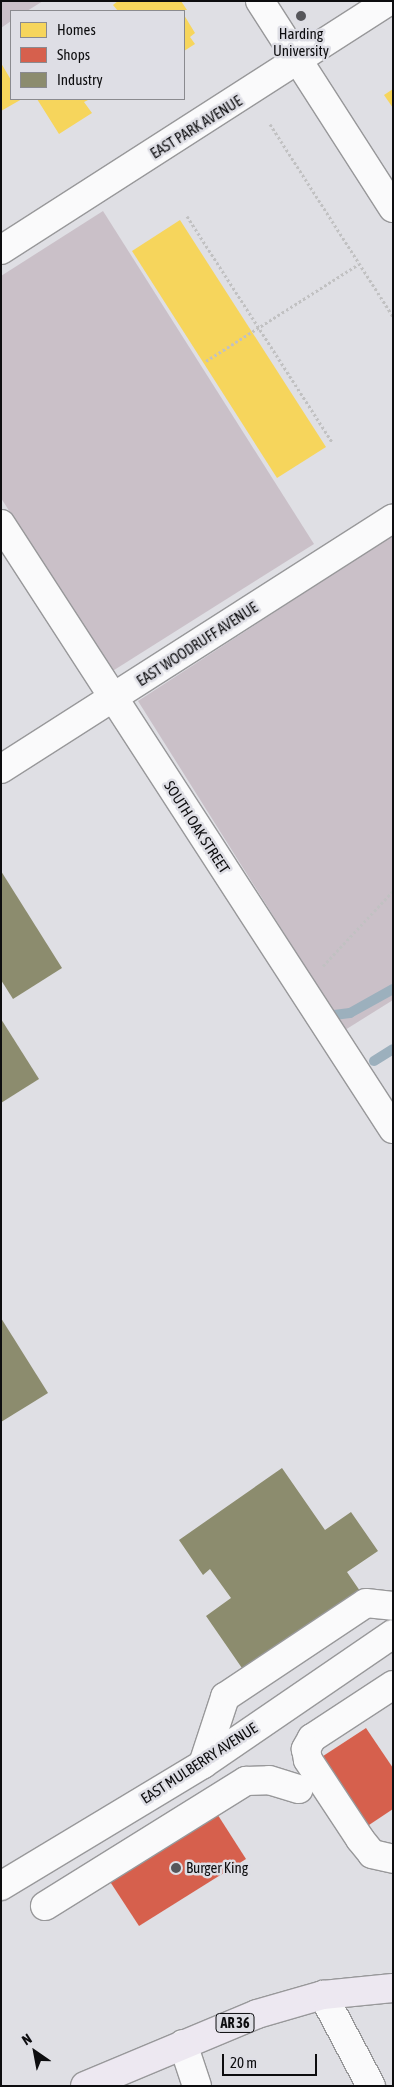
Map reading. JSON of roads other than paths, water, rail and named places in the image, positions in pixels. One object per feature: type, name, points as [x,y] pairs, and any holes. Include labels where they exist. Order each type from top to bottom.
[{"type":"main road","name":"AR 36","points":[[85,2086],[183,2044],[323,1995],[393,1988]]},
{"type":"street","points":[[260,1],[393,208]]},
{"type":"street","name":"EAST PARK AVENUE","points":[[1,250],[298,62],[389,1]]},
{"type":"street","name":"EAST WOODRUFF AVENUE","points":[[1,770],[393,518]]},
{"type":"street","name":"SOUTH OAK STREET","points":[[1,524],[393,1128]]},
{"type":"street","points":[[203,1764],[225,1698],[366,1603],[393,1606]]},
{"type":"street","name":"EAST MULBERRY AVENUE","points":[[1,1886],[203,1764],[393,1634]]},
{"type":"street","points":[[393,1685],[312,1738],[306,1749],[308,1760],[360,1839],[372,1854],[393,1859]]},
{"type":"street","points":[[45,1906],[233,1787],[269,1780],[299,1790]]},
{"type":"street","points":[[323,1995],[371,2086]]},
{"type":"street","points":[[183,2044],[197,2086]]},
{"type":"waterway","points":[[334,1015],[350,1013],[393,989]]},
{"type":"waterway","points":[[374,1061],[393,1049]]},
{"type":"place","name":"Harding University","points":[[301,16]]},
{"type":"place","name":"Burger King","points":[[176,1868]]}]
